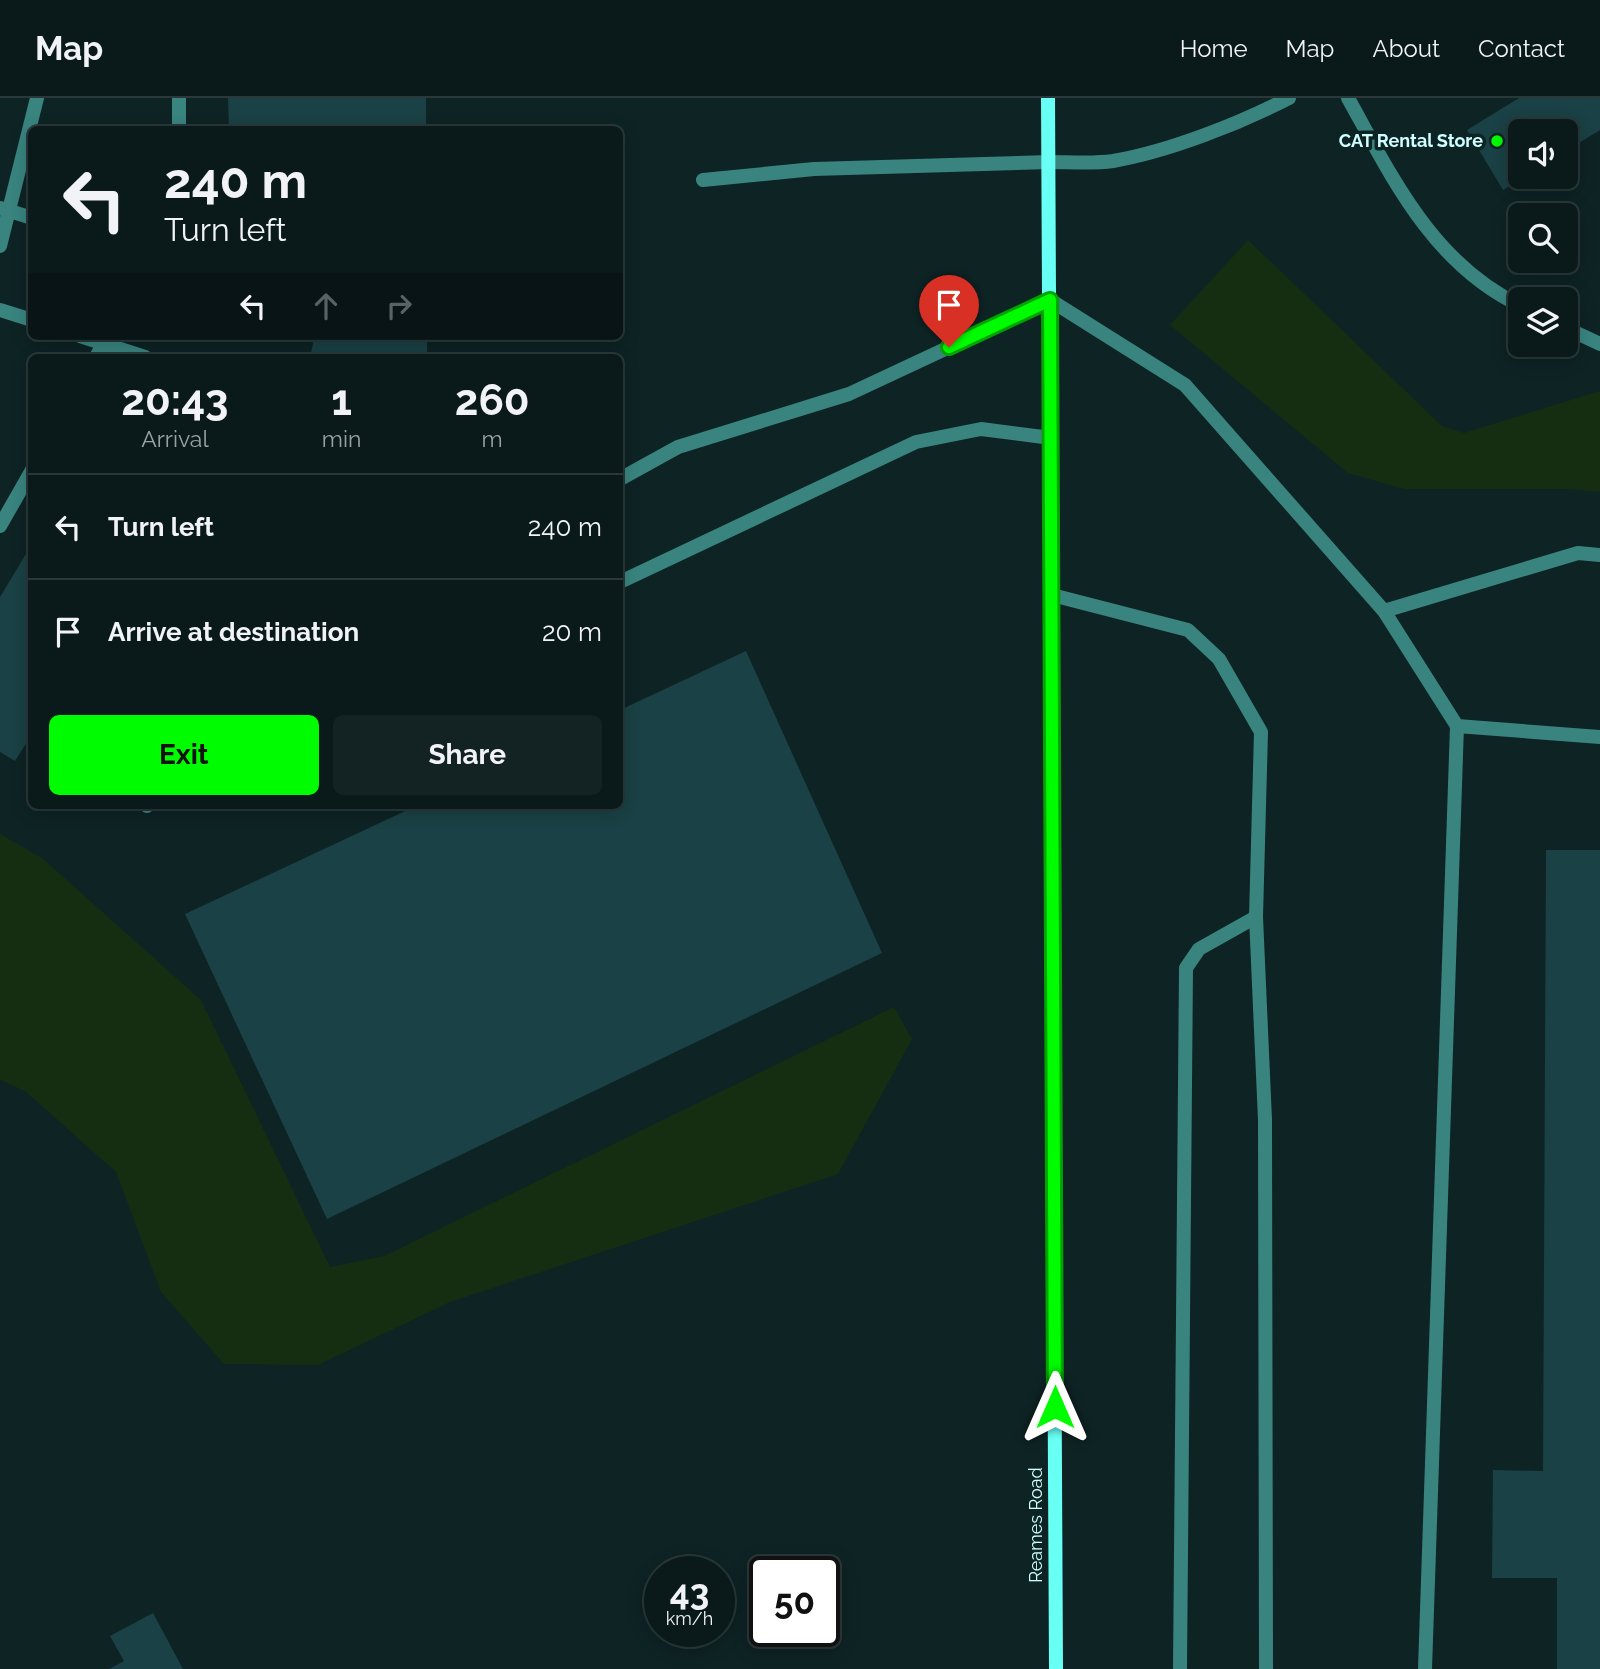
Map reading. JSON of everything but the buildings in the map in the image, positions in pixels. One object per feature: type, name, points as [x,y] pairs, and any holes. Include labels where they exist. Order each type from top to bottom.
[{"type":"main road","name":"Reames Road","points":[[1048,98],[1056,1669]]},
{"type":"street","points":[[29,126],[37,98]]},
{"type":"street","points":[[179,98],[179,126]]},
{"type":"street","points":[[703,180],[814,169],[1111,161],[1245,120],[1289,98]]},
{"type":"street","points":[[1348,98],[1404,198],[1446,251],[1494,293],[1508,300]]},
{"type":"street","points":[[0,246],[5,209],[28,129]]},
{"type":"street","points":[[5,209],[28,217]]},
{"type":"street","points":[[623,477],[678,447],[849,394],[1050,300],[1185,385],[1384,611],[1457,726],[1425,1669]]},
{"type":"street","points":[[0,310],[28,319]]},
{"type":"street","points":[[1578,334],[1600,344]]},
{"type":"street","points":[[92,340],[135,354]]},
{"type":"street","points":[[98,354],[103,344]]},
{"type":"street","points":[[623,581],[916,443],[981,429],[1051,438]]},
{"type":"street","points":[[0,526],[28,477]]},
{"type":"street","points":[[1384,611],[1578,553],[1600,555]]},
{"type":"street","points":[[1052,595],[1188,630],[1219,659],[1261,732],[1256,917],[1265,1120],[1266,1669]]},
{"type":"street","points":[[1457,726],[1600,737]]},
{"type":"street","points":[[1180,1669],[1186,968],[1199,949],[1256,917]]},
{"type":"green space","points":[[1248,240],[1442,426],[1464,433],[1600,391],[1600,492],[1568,489],[1404,489],[1348,473],[1170,325]]},
{"type":"green space","points":[[0,834],[42,858],[201,1000],[330,1267],[384,1256],[894,1007],[912,1039],[838,1174],[450,1302],[318,1365],[224,1364],[161,1292],[116,1172],[25,1091],[0,1080]]},
{"type":"place","name":"CAT Rental Store","points":[[1497,141]]},
{"type":"route","points":[[949,347],[1050,300],[1055,1407]]}]
